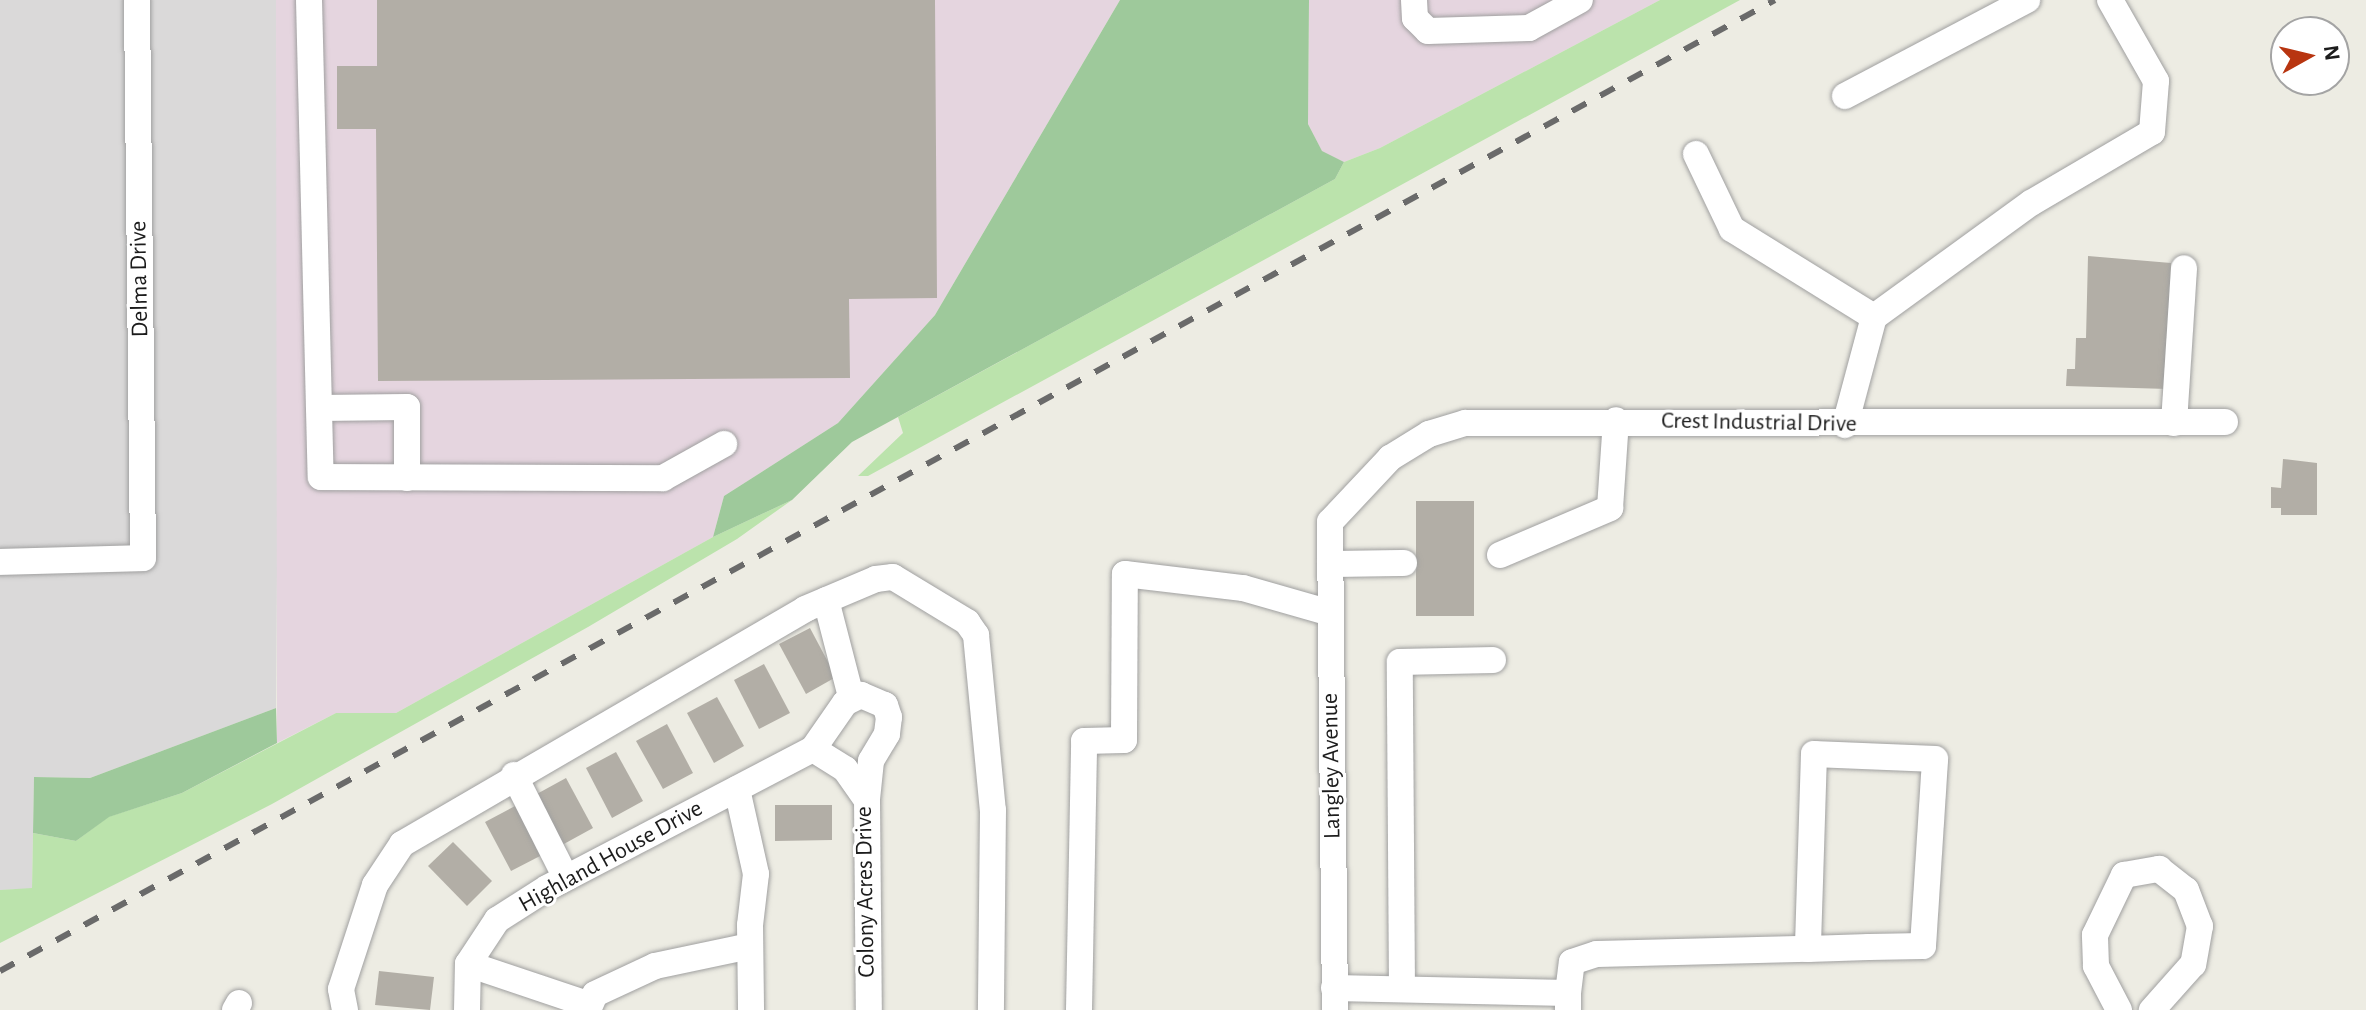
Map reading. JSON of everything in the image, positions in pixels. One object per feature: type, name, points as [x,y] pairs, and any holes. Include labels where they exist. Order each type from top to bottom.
[{"type":"street","name":"Delma Drive","points":[[0,562],[143,558],[137,0]]},
{"type":"street","points":[[309,0],[321,477],[663,478],[724,444]]},
{"type":"street","points":[[1414,0],[1415,18],[1428,31],[1529,28],[1580,0]]},
{"type":"street","points":[[1845,96],[2027,0]]},
{"type":"street","points":[[1845,425],[1874,317],[2031,203],[2152,132],[2156,81],[2110,0]]},
{"type":"street","points":[[1696,154],[1732,229],[1874,317]]},
{"type":"street","points":[[2174,423],[2184,268]]},
{"type":"street","points":[[319,408],[407,407],[407,478]]},
{"type":"street","points":[[1500,555],[1610,508],[1616,420]]},
{"type":"street","name":"Crest Industrial Drive","points":[[1330,522],[1390,458],[1429,434],[1465,423],[1616,420],[1845,425],[2225,422]]},
{"type":"street","name":"Langley Avenue","points":[[1330,522],[1334,999]]},
{"type":"street","points":[[1330,564],[1404,563]]},
{"type":"street","points":[[1079,1010],[1084,741],[1124,740],[1125,574],[1243,588],[1330,613]]},
{"type":"street","points":[[345,1010],[341,989],[375,885],[402,844],[514,775],[826,600],[893,577],[967,622],[976,635],[993,810],[991,1010]]},
{"type":"street","points":[[826,600],[851,697]]},
{"type":"street","points":[[1402,989],[1400,662],[1493,660]]},
{"type":"street","points":[[813,749],[851,697]]},
{"type":"street","points":[[851,697],[876,698],[889,717],[887,734],[871,761],[867,800]]},
{"type":"street","name":"Highland House Drive","points":[[468,964],[497,920],[566,878],[813,749]]},
{"type":"street","name":"Colony Acres Drive","points":[[813,749],[845,769],[867,800],[869,1010]]},
{"type":"street","points":[[1334,999],[1402,989],[1568,1002],[1572,962],[1597,954],[1808,949],[1923,946],[1935,759],[1814,754],[1808,949]]},
{"type":"street","points":[[514,775],[566,878]]},
{"type":"street","points":[[737,789],[756,874],[750,946],[751,1010]]},
{"type":"street","points":[[2119,1010],[2096,966],[2095,935],[2124,875],[2159,869],[2186,890],[2200,926],[2193,964],[2152,1010]]},
{"type":"street","points":[[467,1010],[468,964],[588,1007],[595,994],[655,966],[750,946]]},
{"type":"shaded area","points":[[0,0],[276,0],[279,308],[276,708],[90,778],[34,777],[32,889],[0,890]]},
{"type":"shaded area","points":[[276,0],[1120,0],[935,315],[838,423],[724,496],[713,537],[396,713],[336,713],[277,743]]},
{"type":"shaded area","points":[[1309,0],[1660,0],[1380,148],[1344,162],[1322,152],[1308,124]]},
{"type":"green space","points":[[1120,0],[1309,0],[1308,124],[1322,151],[1344,162],[1335,179],[852,442],[792,500],[713,537],[724,496],[838,423],[935,315]]},
{"type":"green space","points":[[1660,0],[1740,0],[868,476],[858,476],[903,433],[898,417],[1335,179],[1344,162],[1380,148]]},
{"type":"green space","points":[[792,500],[737,539],[588,627],[272,804],[0,943],[0,890],[32,888],[33,833],[76,841],[108,817],[182,793],[336,713],[396,713],[713,537]]},
{"type":"green space","points":[[276,708],[277,743],[182,793],[109,817],[76,841],[33,833],[34,777],[90,778]]},
{"type":"building","points":[[377,0],[935,0],[937,298],[849,299],[850,378],[378,381],[376,129],[337,129],[337,66],[377,66]]},
{"type":"building","points":[[2088,256],[2171,263],[2168,389],[2066,386],[2067,369],[2075,369],[2076,338],[2086,338]]},
{"type":"building","points":[[2283,459],[2317,463],[2317,515],[2281,515],[2281,508],[2271,508],[2271,487],[2281,488]]},
{"type":"building","points":[[1416,501],[1474,501],[1474,616],[1416,616]]},
{"type":"building","points":[[810,628],[836,677],[806,694],[779,644]]},
{"type":"building","points":[[764,664],[790,713],[759,729],[734,680]]},
{"type":"building","points":[[717,697],[744,746],[714,763],[687,713]]},
{"type":"building","points":[[667,724],[693,773],[663,789],[636,741]]},
{"type":"building","points":[[616,752],[643,801],[612,818],[586,768]]},
{"type":"building","points":[[566,778],[593,828],[562,845],[535,795]]},
{"type":"building","points":[[775,805],[832,805],[832,840],[775,841]]},
{"type":"building","points":[[515,806],[542,855],[511,871],[485,822]]},
{"type":"building","points":[[453,842],[492,881],[467,906],[428,866]]},
{"type":"building","points":[[379,971],[434,977],[430,1010],[375,1005]]},
{"type":"railway","points":[[0,971],[1775,0]]}]
